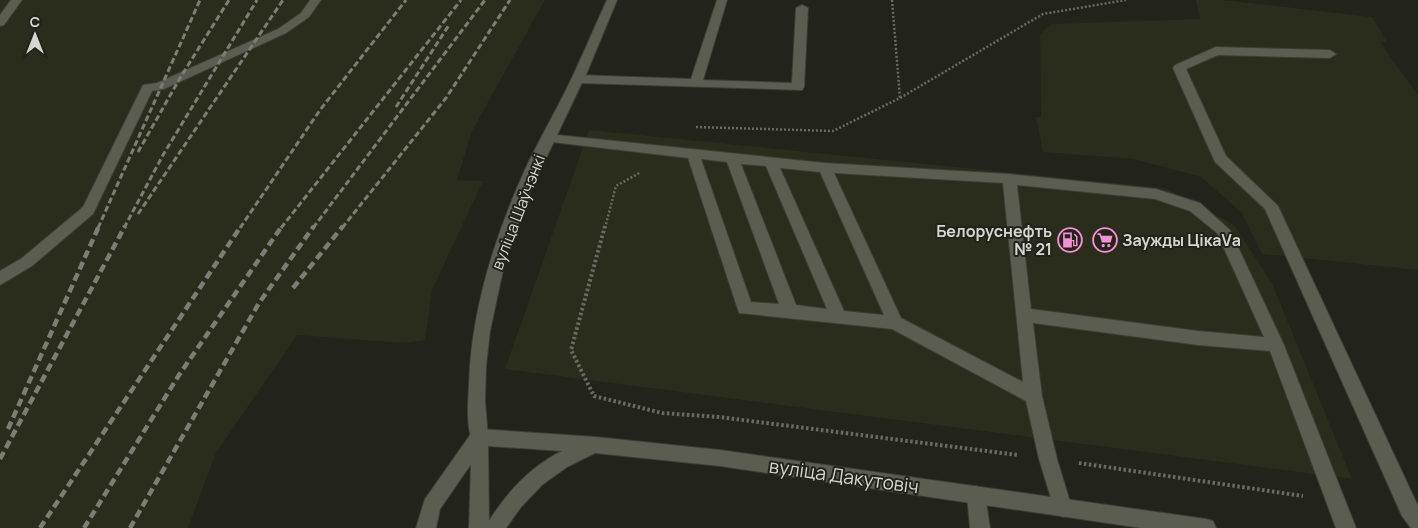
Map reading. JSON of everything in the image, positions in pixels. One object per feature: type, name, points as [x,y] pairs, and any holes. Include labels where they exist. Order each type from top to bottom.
[{"type":"main road","points":[[0,23],[17,0]]},
{"type":"main road","points":[[0,279],[27,262],[88,210],[147,88],[160,86],[282,31],[304,15],[316,0]]},
{"type":"main road","name":"вуліца Шаўчэнкі","points":[[479,528],[480,466],[476,382],[485,308],[501,249],[536,162],[578,79],[612,0]]},
{"type":"main road","points":[[696,84],[722,0]]},
{"type":"main road","points":[[578,79],[798,86],[802,8]]},
{"type":"main road","points":[[1330,54],[1216,51],[1179,68],[1220,159],[1271,206],[1408,510],[1418,521]]},
{"type":"main road","points":[[548,138],[825,168],[1009,179],[1156,194],[1195,207],[1223,230],[1276,345],[1346,528]]},
{"type":"main road","points":[[693,154],[745,308],[895,323],[1033,396]]},
{"type":"main road","points":[[732,158],[790,311]]},
{"type":"main road","points":[[771,162],[839,318]]},
{"type":"main road","points":[[825,168],[895,323]]},
{"type":"main road","points":[[1009,179],[1033,396],[1048,459],[1063,508]]},
{"type":"main road","points":[[1025,315],[1198,338],[1276,345]]},
{"type":"main road","points":[[426,528],[432,505],[479,437]]},
{"type":"main road","name":"вуліца Дакутовіч","points":[[479,437],[596,445],[720,458],[1063,508],[1135,523],[1206,528]]},
{"type":"main road","points":[[495,528],[510,504],[528,484],[547,468],[568,455],[596,445]]},
{"type":"main road","points":[[976,495],[980,528]]},
{"type":"path","points":[[892,0],[900,98]]},
{"type":"path","points":[[662,413],[729,418],[1048,459],[1335,501]]},
{"type":"shaded area","points":[[0,0],[545,0],[472,131],[457,180],[483,181],[432,290],[425,340],[403,343],[297,335],[216,453],[188,528],[0,528]]},
{"type":"shaded area","points":[[1196,0],[1223,0],[1372,17],[1387,42],[1381,42],[1388,54],[1418,95],[1418,270],[1262,254],[1242,213],[1201,177],[1134,159],[1043,152],[1036,117],[1041,117],[1040,35],[1051,24],[1200,19]]},
{"type":"shaded area","points":[[589,130],[1165,188],[1234,225],[1272,283],[1352,479],[505,369]]},
{"type":"railway","points":[[98,228],[200,0]]},
{"type":"railway","points":[[138,152],[180,78],[229,0]]},
{"type":"railway","points":[[124,228],[163,155],[257,0]]},
{"type":"railway","points":[[138,214],[283,0]]},
{"type":"railway","points":[[240,228],[320,110],[406,0]]},
{"type":"railway","points":[[281,228],[461,0]]},
{"type":"railway","points":[[313,228],[485,0]]},
{"type":"railway","points":[[342,228],[446,98],[510,0]]},
{"type":"railway","points":[[396,107],[449,25]]},
{"type":"railway","points":[[8,429],[99,226]]},
{"type":"railway","points":[[0,459],[125,226]]},
{"type":"railway","points":[[40,528],[241,226]]},
{"type":"railway","points":[[84,528],[179,375],[282,226]]},
{"type":"railway","points":[[130,528],[259,303],[314,226]]},
{"type":"railway","points":[[293,288],[343,226]]},
{"type":"place","name":"Белоруснефть № 21","points":[[1070,240]]},
{"type":"place","name":"Заужды ЦікаVа","points":[[1105,240]]}]
